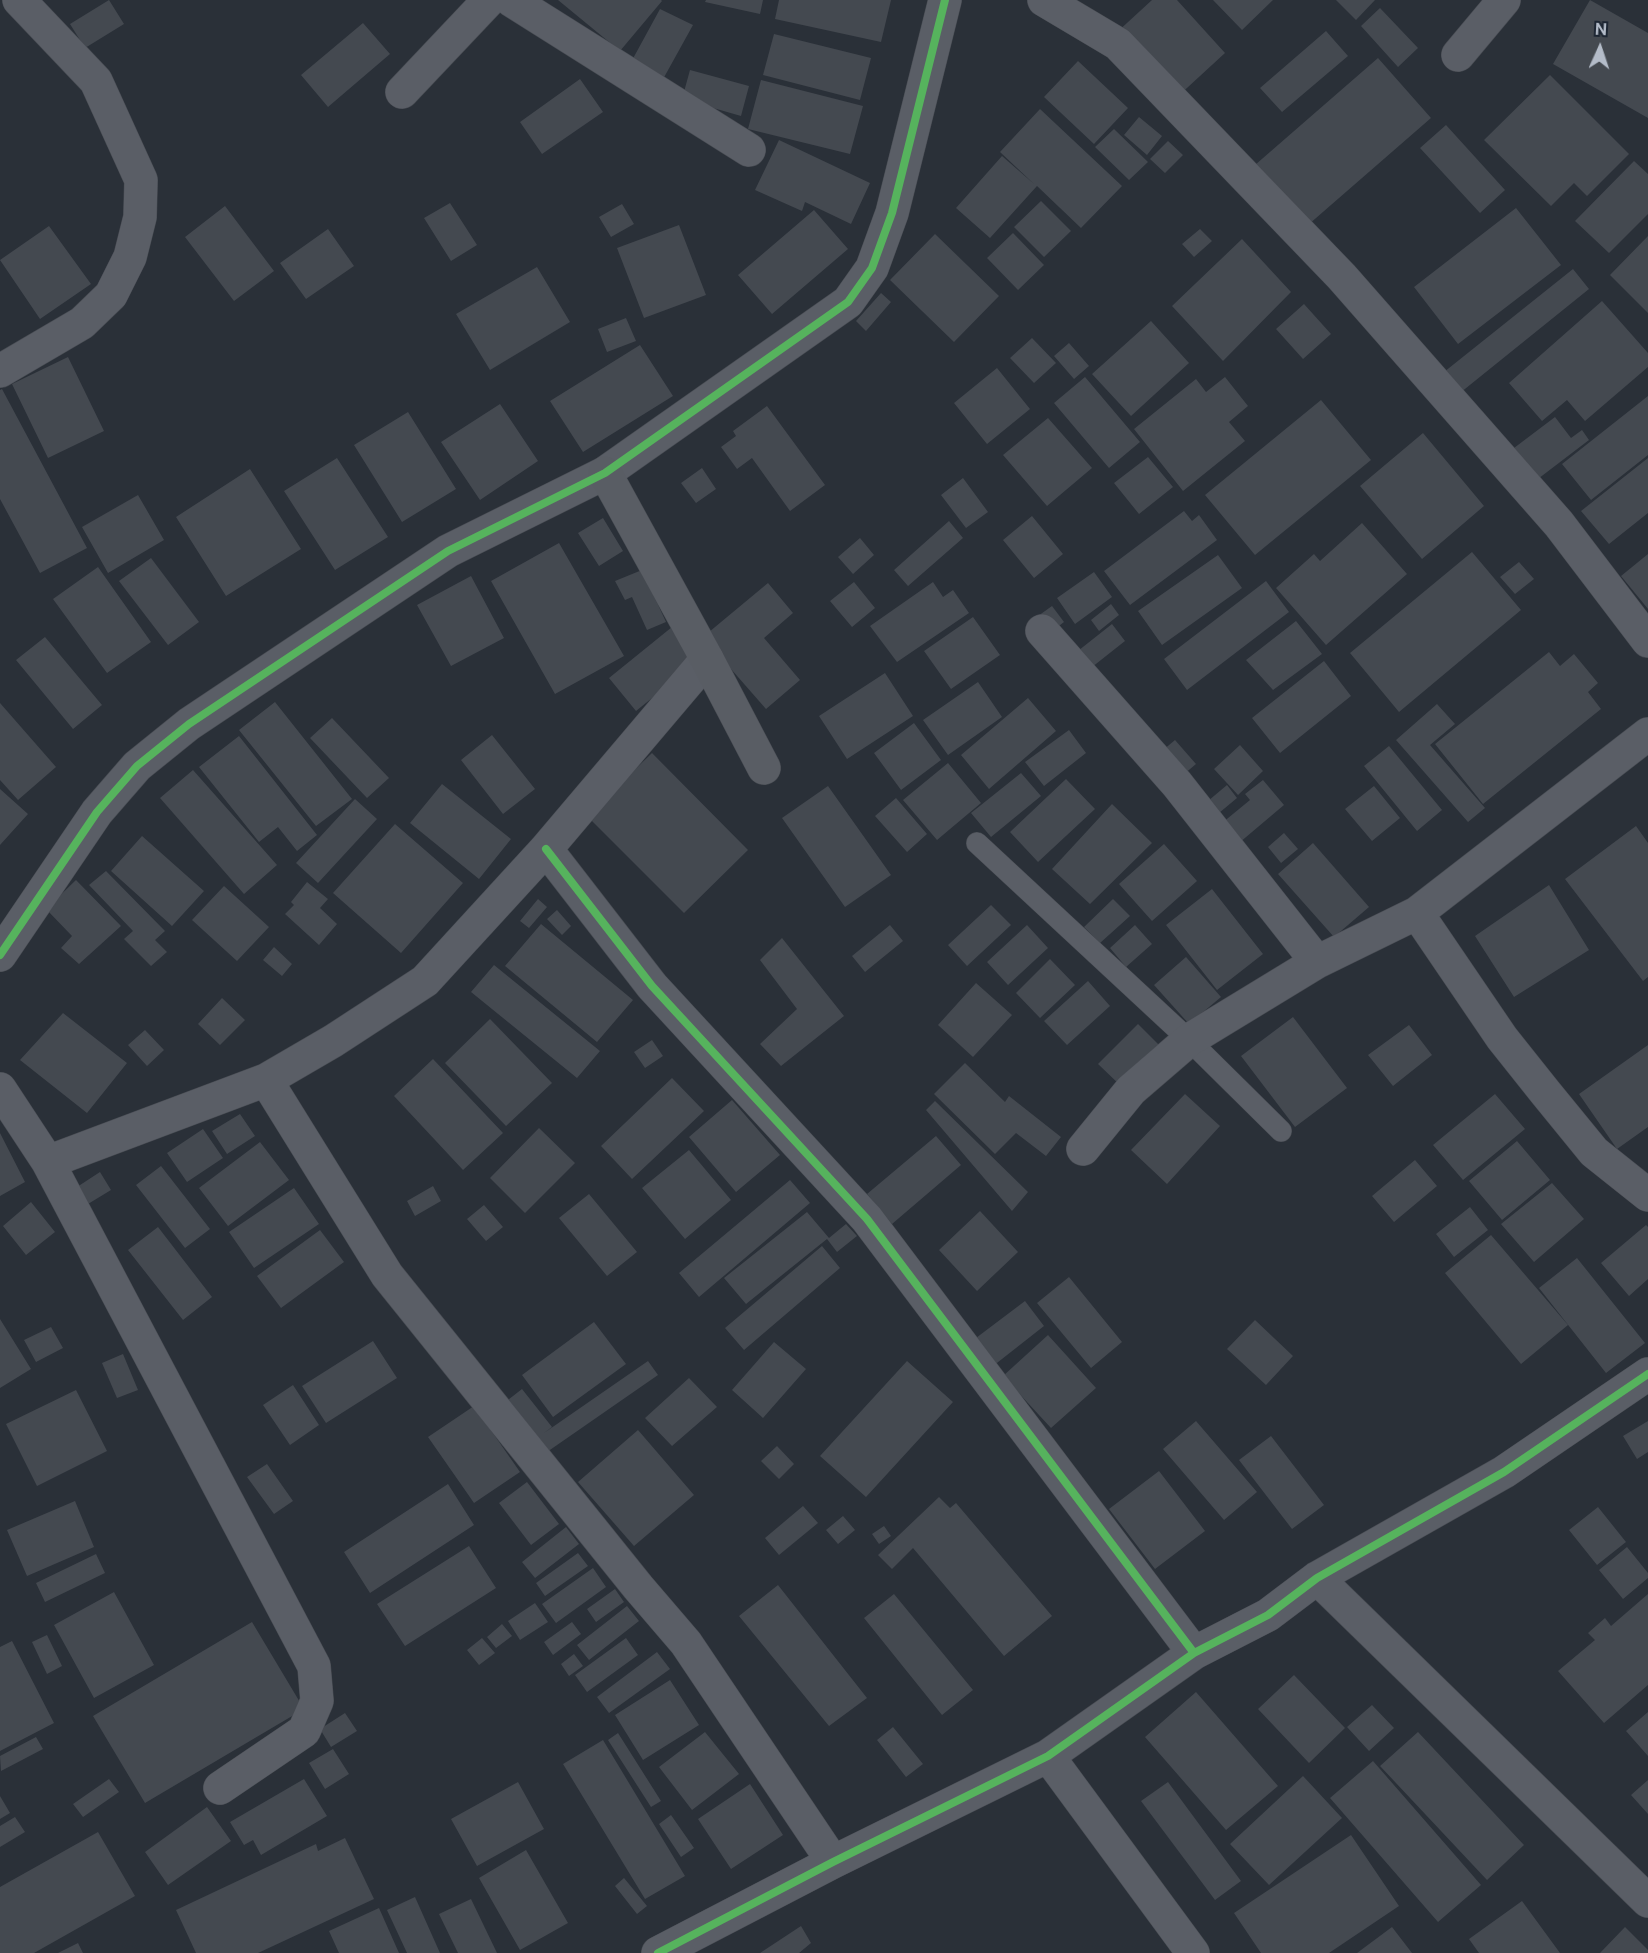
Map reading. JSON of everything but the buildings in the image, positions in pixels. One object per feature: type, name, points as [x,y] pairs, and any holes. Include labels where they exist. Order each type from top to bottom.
[{"type":"street","points":[[0,371],[82,323],[111,295],[130,257],[140,217],[141,180],[96,81],[19,0]]},
{"type":"street","points":[[402,92],[489,0]]},
{"type":"street","points":[[511,0],[749,150]]},
{"type":"street","points":[[0,955],[97,813],[137,766],[180,731],[448,551],[605,473],[848,302],[872,268],[892,213],[945,0]]},
{"type":"street","points":[[1044,0],[1118,44],[1342,277],[1559,524],[1648,641]]},
{"type":"street","points":[[1458,55],[1504,0]]},
{"type":"street","points":[[605,473],[764,768]]},
{"type":"street","points":[[1042,631],[1177,784],[1317,962]]},
{"type":"street","points":[[48,1162],[266,1080],[333,1041],[425,981],[546,849],[707,659]]},
{"type":"street","points":[[1083,1149],[1131,1090],[1189,1040],[1317,962],[1417,913],[1648,734]]},
{"type":"street","points":[[546,849],[652,986],[867,1219],[1194,1653]]},
{"type":"street","points":[[1417,913],[1502,1038],[1594,1152],[1648,1195]]},
{"type":"street","points":[[266,1080],[387,1275],[638,1587],[686,1643],[833,1862]]},
{"type":"street","points":[[0,1089],[48,1162],[314,1666],[317,1701],[304,1731],[220,1788]]},
{"type":"street","points":[[658,1953],[833,1862],[1048,1756],[1194,1653],[1268,1614],[1317,1578],[1504,1472],[1648,1374]]},
{"type":"street","points":[[1317,1578],[1648,1901]]},
{"type":"street","points":[[1048,1756],[1193,1953]]},
{"type":"lane","points":[[977,843],[1189,1040],[1281,1131]]},
{"type":"cycle path","points":[[0,955],[97,812],[137,766],[189,724],[448,551],[605,473],[848,302],[872,268],[892,213],[945,0]]},
{"type":"cycle path","points":[[546,849],[652,986],[867,1219],[1194,1653]]},
{"type":"cycle path","points":[[658,1953],[833,1862],[1048,1756],[1194,1653],[1268,1615],[1317,1578],[1504,1472],[1648,1374]]}]
